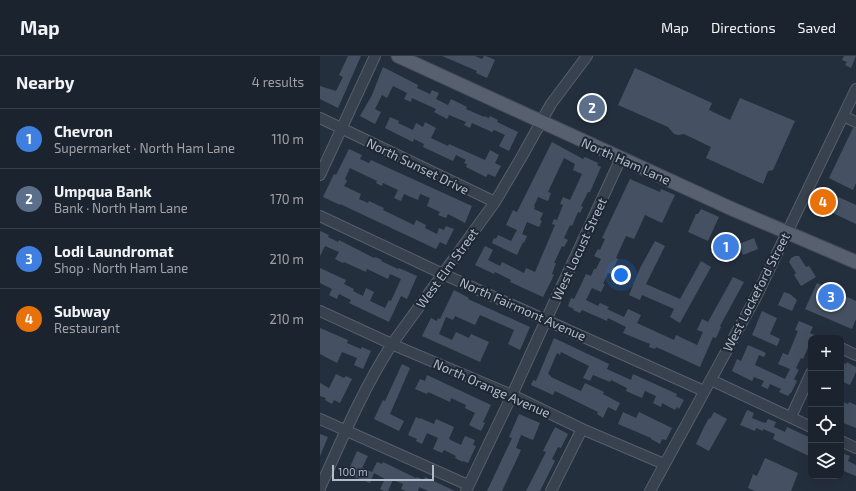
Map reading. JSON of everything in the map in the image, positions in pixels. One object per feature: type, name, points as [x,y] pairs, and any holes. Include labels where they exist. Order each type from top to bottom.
[{"type":"main road","name":"North Ham Lane","points":[[398,56],[540,122],[856,262]]},
{"type":"street","points":[[320,175],[376,56]]},
{"type":"street","name":"West Elm Street","points":[[320,488],[366,387],[392,344],[495,202],[550,104],[587,56]]},
{"type":"street","name":"West Lockeford Street","points":[[650,491],[757,295],[856,89]]},
{"type":"street","points":[[843,116],[856,122]]},
{"type":"street","name":"North Sunset Drive","points":[[320,118],[495,202]]},
{"type":"street","name":"West Locust Street","points":[[467,488],[512,395],[621,158]]},
{"type":"street","name":"North Fairmont Avenue","points":[[320,216],[443,274],[704,390]]},
{"type":"street","name":"North Orange Avenue","points":[[320,311],[392,344],[512,395],[582,429],[664,464]]},
{"type":"street","points":[[844,349],[856,355]]},
{"type":"street","points":[[711,380],[808,425]]},
{"type":"street","points":[[791,417],[808,380]]},
{"type":"street","points":[[320,419],[467,488]]},
{"type":"street","points":[[551,491],[582,429]]},
{"type":"street","points":[[844,442],[856,448]]},
{"type":"building","points":[[348,56],[361,56],[338,108],[320,99],[320,86],[336,91],[343,77],[339,75]]},
{"type":"building","points":[[442,56],[475,56],[482,59],[486,56],[495,60],[487,78],[476,73],[477,71]]},
{"type":"building","points":[[844,56],[856,56],[851,68],[845,65],[847,62],[842,60]]},
{"type":"building","points":[[383,67],[418,85],[417,88],[430,94],[432,90],[439,93],[436,99],[448,105],[451,99],[467,107],[466,109],[484,117],[489,118],[490,116],[498,120],[497,122],[518,132],[509,151],[499,146],[505,135],[494,130],[492,132],[472,123],[470,128],[464,125],[466,122],[449,115],[447,119],[434,112],[436,109],[412,98],[411,102],[404,99],[407,93],[393,86],[387,98],[382,95],[375,109],[381,112],[375,124],[360,116],[372,95]]},
{"type":"building","points":[[635,68],[712,103],[709,110],[730,120],[740,98],[795,121],[773,170],[768,171],[763,184],[706,158],[711,147],[684,134],[674,134],[668,127],[618,105]]},
{"type":"building","points":[[586,98],[603,105],[596,119],[579,112]]},
{"type":"building","points":[[390,117],[399,121],[398,123],[413,130],[416,123],[423,127],[425,122],[436,128],[431,138],[448,146],[449,144],[485,160],[490,150],[499,155],[495,163],[501,166],[495,177],[488,174],[486,177],[466,167],[467,164],[464,163],[466,160],[456,155],[453,161],[423,147],[424,144],[414,139],[413,142],[385,128]]},
{"type":"building","points":[[853,128],[856,128],[856,183],[853,190],[829,178]]},
{"type":"building","points":[[552,142],[583,159],[585,157],[598,163],[597,165],[601,167],[590,192],[588,192],[581,206],[583,207],[580,213],[578,212],[572,226],[570,225],[564,238],[568,240],[564,247],[562,246],[554,263],[556,263],[552,274],[554,275],[543,297],[510,282],[511,280],[495,272],[494,274],[475,265],[485,246],[493,250],[488,260],[500,266],[502,262],[524,273],[526,268],[535,272],[555,225],[552,224],[554,219],[557,220],[563,205],[560,204],[563,197],[570,200],[582,174],[573,170],[575,164],[564,158],[548,192],[551,193],[548,201],[538,197],[534,209],[543,213],[540,220],[542,221],[539,227],[527,222],[522,234],[527,236],[517,255],[492,243],[494,238],[496,239],[498,235],[511,241],[517,230],[506,225],[513,210],[517,212]]},
{"type":"building","points":[[349,149],[362,155],[360,159],[369,163],[371,160],[472,206],[465,223],[448,214],[446,218],[438,215],[440,212],[427,206],[430,198],[420,194],[418,200],[404,194],[401,201],[394,198],[398,190],[383,183],[382,186],[376,183],[377,181],[350,168],[345,179],[347,181],[344,186],[361,194],[359,199],[368,203],[369,201],[384,208],[383,210],[414,225],[416,220],[426,225],[425,228],[437,234],[439,228],[444,230],[446,226],[454,229],[446,245],[440,242],[436,249],[323,197],[334,174],[336,175]]},
{"type":"building","points":[[630,179],[660,192],[661,189],[675,195],[662,223],[645,215],[634,239],[626,236],[616,258],[618,259],[611,274],[608,273],[601,292],[592,288],[586,300],[598,306],[600,303],[609,307],[607,309],[624,317],[628,309],[641,315],[637,323],[674,340],[676,335],[697,345],[703,332],[697,330],[702,319],[708,322],[733,277],[744,282],[720,326],[721,327],[716,338],[713,337],[700,367],[656,347],[655,349],[649,347],[650,344],[623,333],[626,327],[608,318],[607,321],[582,310],[580,313],[568,306],[571,298],[574,299],[586,274],[591,276],[601,259],[594,256],[598,249],[600,250],[605,239],[602,238]]},
{"type":"building","points":[[823,190],[856,205],[856,224],[816,205]]},
{"type":"building","points":[[701,209],[719,217],[708,241],[688,232],[696,214],[698,214]]},
{"type":"building","points":[[320,231],[329,235],[328,237],[338,242],[339,240],[374,258],[375,257],[398,269],[399,268],[417,276],[407,299],[401,296],[389,322],[349,303],[351,300],[339,294],[337,299],[329,295],[332,289],[320,283],[320,268],[346,280],[344,284],[363,296],[366,288],[374,292],[370,301],[385,308],[389,300],[391,301],[401,279],[390,274],[388,279],[367,269],[366,272],[344,262],[343,263],[335,259],[339,252],[325,246],[320,256]]},
{"type":"building","points":[[726,232],[733,236],[727,248],[738,244],[728,263],[720,258],[719,255],[721,250],[725,249],[719,245]]},
{"type":"building","points":[[754,238],[758,249],[743,255],[739,244]]},
{"type":"building","points":[[655,241],[665,246],[646,284],[680,299],[701,261],[711,267],[680,323],[670,317],[674,309],[642,295],[640,300],[629,295],[640,268]]},
{"type":"building","points":[[799,256],[806,267],[809,266],[816,277],[801,286],[794,275],[796,273],[789,262],[791,258]]},
{"type":"building","points":[[817,283],[856,301],[856,319],[852,329],[805,309]]},
{"type":"building","points":[[454,290],[469,298],[468,299],[530,327],[520,350],[508,344],[514,330],[480,315],[475,325],[455,316],[453,320],[446,317],[439,334],[452,340],[456,332],[469,338],[471,334],[489,342],[480,362],[422,336],[431,318],[437,321],[438,318],[440,319]]},
{"type":"building","points":[[784,292],[790,294],[797,300],[792,311],[778,305]]},
{"type":"building","points":[[762,311],[777,318],[770,334],[780,339],[777,346],[752,335]]},
{"type":"building","points":[[799,321],[813,327],[810,333],[814,335],[808,335],[808,348],[803,359],[801,358],[796,368],[799,370],[794,379],[797,381],[788,396],[779,392],[781,389],[770,384],[768,389],[761,386],[764,381],[754,377],[752,381],[732,371],[737,359],[741,361],[748,345],[766,353],[764,357],[759,355],[755,365],[785,379],[790,369],[778,364],[783,353],[788,355],[798,331],[795,330]]},
{"type":"building","points":[[320,328],[348,340],[347,343],[361,349],[362,347],[371,351],[363,369],[354,365],[357,358],[342,352],[337,363],[320,354]]},
{"type":"building","points":[[554,338],[609,364],[607,369],[631,380],[633,374],[677,394],[676,396],[684,400],[679,409],[677,407],[675,410],[662,403],[661,407],[653,403],[656,396],[645,391],[642,398],[626,391],[627,388],[611,380],[610,382],[593,375],[590,381],[583,378],[589,366],[561,352],[560,355],[557,353],[548,374],[551,377],[581,391],[585,383],[604,392],[603,394],[620,403],[616,411],[608,407],[603,418],[597,414],[598,412],[555,391],[553,395],[531,385],[533,380],[536,381]]},
{"type":"building","points":[[847,362],[856,367],[856,372],[850,385],[844,382],[844,363],[846,364]]},
{"type":"building","points":[[402,364],[410,368],[390,414],[404,421],[399,431],[374,419],[383,400],[385,401]]},
{"type":"building","points":[[336,374],[344,378],[346,376],[352,379],[340,403],[334,400],[332,404],[325,400],[326,398],[320,396],[320,383],[329,388]]},
{"type":"building","points":[[427,375],[491,405],[483,422],[485,423],[481,431],[469,425],[475,413],[465,408],[466,405],[451,398],[450,402],[428,392],[427,394],[415,389],[420,379],[425,381]]},
{"type":"building","points":[[844,402],[848,404],[849,402],[856,405],[856,428],[844,423]]},
{"type":"building","points":[[747,410],[754,413],[752,418],[766,423],[768,419],[776,422],[774,427],[785,432],[787,427],[808,437],[808,456],[773,439],[775,434],[763,429],[763,431],[756,428],[755,431],[740,425]]},
{"type":"building","points":[[623,412],[636,418],[639,412],[672,428],[666,440],[662,439],[660,444],[651,438],[618,424]]},
{"type":"building","points":[[714,412],[727,419],[709,451],[696,444],[709,418],[710,419]]},
{"type":"building","points":[[519,414],[540,423],[533,440],[521,435],[516,448],[521,450],[502,491],[487,491],[512,438],[509,437]]},
{"type":"building","points":[[416,417],[434,424],[436,419],[454,427],[449,439],[461,445],[465,436],[475,440],[473,445],[476,446],[468,463],[455,458],[456,456],[444,450],[442,453],[433,449],[438,438],[427,433],[422,444],[416,441],[417,439],[408,435]]},
{"type":"building","points":[[555,427],[568,434],[561,448],[558,447],[552,459],[555,461],[540,491],[526,491],[546,452],[543,451]]},
{"type":"building","points":[[320,434],[328,437],[320,456]]},
{"type":"building","points":[[357,451],[368,456],[362,468],[372,472],[377,462],[382,464],[383,462],[416,478],[417,477],[424,480],[425,477],[455,491],[428,491],[419,487],[418,491],[406,491],[401,489],[403,484],[393,480],[388,491],[384,491],[380,489],[385,479],[374,473],[370,483],[347,474]]},
{"type":"building","points":[[844,454],[850,456],[848,461],[856,465],[856,476],[844,471]]},
{"type":"building","points":[[765,458],[798,473],[791,491],[755,491],[748,488],[753,474],[757,476]]},
{"type":"place","name":"Umpqua Bank","points":[[592,108]]},
{"type":"place","name":"Subway","points":[[823,202]]},
{"type":"place","name":"Chevron","points":[[726,247]]},
{"type":"place","name":"Lodi Laundromat","points":[[831,297]]}]
